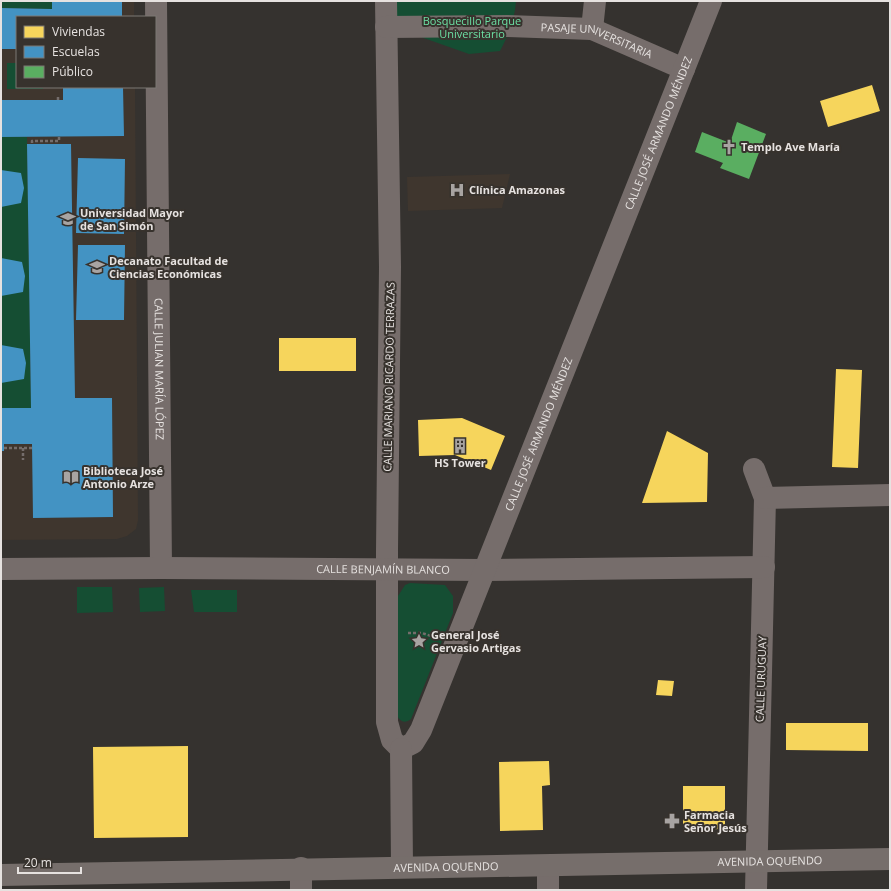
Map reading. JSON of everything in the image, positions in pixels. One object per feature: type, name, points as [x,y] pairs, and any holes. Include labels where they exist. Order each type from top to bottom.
[{"type":"main road","name":"AVENIDA OQUENDO","points":[[1,875],[301,868],[757,863],[890,859]]},
{"type":"street","name":"CALLE JULIAN MARÍA LÓPEZ","points":[[156,1],[161,568]]},
{"type":"street","name":"CALLE MARIANO RICARDO TERRAZAS","points":[[386,1],[390,268],[387,722],[392,740],[401,750]]},
{"type":"street","points":[[592,29],[595,1]]},
{"type":"street","name":"CALLE JOSÉ ARMANDO MÉNDEZ","points":[[401,750],[413,743],[421,730],[486,570],[711,1]]},
{"type":"street","name":"PASAJE UNIVERSITARIA","points":[[386,27],[507,26],[592,29],[684,69]]},
{"type":"street","name":"CALLE URUGUAY","points":[[754,469],[765,498],[756,890]]},
{"type":"street","points":[[765,498],[890,495]]},
{"type":"street","name":"CALLE BENJAMÍN BLANCO","points":[[1,569],[161,568],[486,570],[764,567]]},
{"type":"street","points":[[401,750],[402,867]]},
{"type":"street","points":[[548,866],[548,890]]},
{"type":"street","points":[[301,868],[301,890]]},
{"type":"path","points":[[58,95],[58,100]]},
{"type":"path","points":[[32,144],[32,141],[58,141],[59,136]]},
{"type":"path","points":[[4,448],[32,448]]},
{"type":"path","points":[[23,448],[23,460]]},
{"type":"path","points":[[407,633],[422,633],[441,640]]},
{"type":"shaded area","name":"Universidad Mayor de San Simón","points":[[1,1],[134,1],[134,16],[16,16],[16,88],[135,88],[138,520],[136,529],[127,536],[117,539],[1,540]]},
{"type":"shaded area","name":"Clínica Amazonas","points":[[510,174],[502,208],[408,211],[407,177]]},
{"type":"green space","points":[[1,1],[52,1],[52,9],[1,8]]},
{"type":"green space","name":"Bosquecillo Parque Universitario","points":[[389,1],[516,1],[511,27],[500,51],[469,54],[418,36],[394,22]]},
{"type":"green space","points":[[7,63],[16,63],[16,88],[43,88],[43,89],[7,89]]},
{"type":"green space","points":[[1,137],[27,137],[31,408],[1,408]]},
{"type":"green space","points":[[410,583],[445,585],[453,596],[453,613],[411,719],[405,722],[401,721],[397,715],[398,596],[405,585]]},
{"type":"green space","points":[[77,587],[112,587],[113,612],[77,613]]},
{"type":"green space","points":[[164,587],[165,611],[140,612],[139,588]]},
{"type":"green space","points":[[191,590],[237,590],[237,612],[194,612]]},
{"type":"building: Viviendas","points":[[872,85],[880,111],[828,127],[820,101]]},
{"type":"building: Viviendas","points":[[279,338],[356,338],[356,371],[279,371]]},
{"type":"building: Viviendas","points":[[836,369],[862,370],[858,468],[832,467]]},
{"type":"building: Viviendas","name":"HS Tower","points":[[462,418],[505,436],[491,470],[455,455],[419,456],[418,420]]},
{"type":"building: Viviendas","points":[[667,431],[708,453],[707,502],[642,503]]},
{"type":"building: Viviendas","points":[[658,680],[674,681],[672,696],[656,695]]},
{"type":"building: Viviendas","points":[[786,723],[868,723],[868,751],[786,750]]},
{"type":"building: Viviendas","points":[[188,746],[188,837],[94,838],[93,747]]},
{"type":"building: Viviendas","points":[[549,761],[550,785],[542,786],[543,830],[500,831],[499,762]]},
{"type":"building: Viviendas","points":[[683,786],[725,786],[725,829],[683,830]]},
{"type":"building: Escuelas","points":[[52,1],[122,1],[122,16],[16,16],[16,49],[1,49],[1,8],[52,9]]},
{"type":"building: Escuelas","points":[[63,88],[123,88],[124,136],[1,137],[1,100],[63,100]]},
{"type":"building: Escuelas","points":[[27,144],[71,144],[75,398],[112,398],[113,517],[33,518],[32,444],[4,444],[4,451],[1,451],[1,408],[31,408]]},
{"type":"building: Escuelas","points":[[78,158],[125,159],[124,234],[76,233]]},
{"type":"building: Escuelas","points":[[1,170],[21,173],[24,188],[21,203],[1,207]]},
{"type":"building: Escuelas","points":[[78,245],[125,245],[124,320],[76,320]]},
{"type":"building: Escuelas","points":[[1,258],[22,262],[25,276],[23,292],[1,296]]},
{"type":"building: Escuelas","points":[[1,345],[23,349],[26,363],[24,379],[1,383]]},
{"type":"building: Público","name":"Templo Ave María","points":[[737,122],[766,134],[749,179],[720,168],[723,163],[695,152],[702,132],[730,143]]},
{"type":"place","name":"Templo Ave María","points":[[729,147]]},
{"type":"place","name":"Clínica Amazonas","points":[[457,190]]},
{"type":"place","name":"Universidad Mayor de San Simón","points":[[68,219]]},
{"type":"place","name":"Decanato Facultad de Ciencias Económicas","points":[[97,267]]},
{"type":"place","name":"HS Tower","points":[[460,446]]},
{"type":"place","name":"Biblioteca José Antonio Arze","points":[[71,477]]},
{"type":"place","name":"General José Gervasio Artigas","points":[[419,641]]},
{"type":"place","name":"Farmacia Señor Jesús","points":[[672,821]]}]
